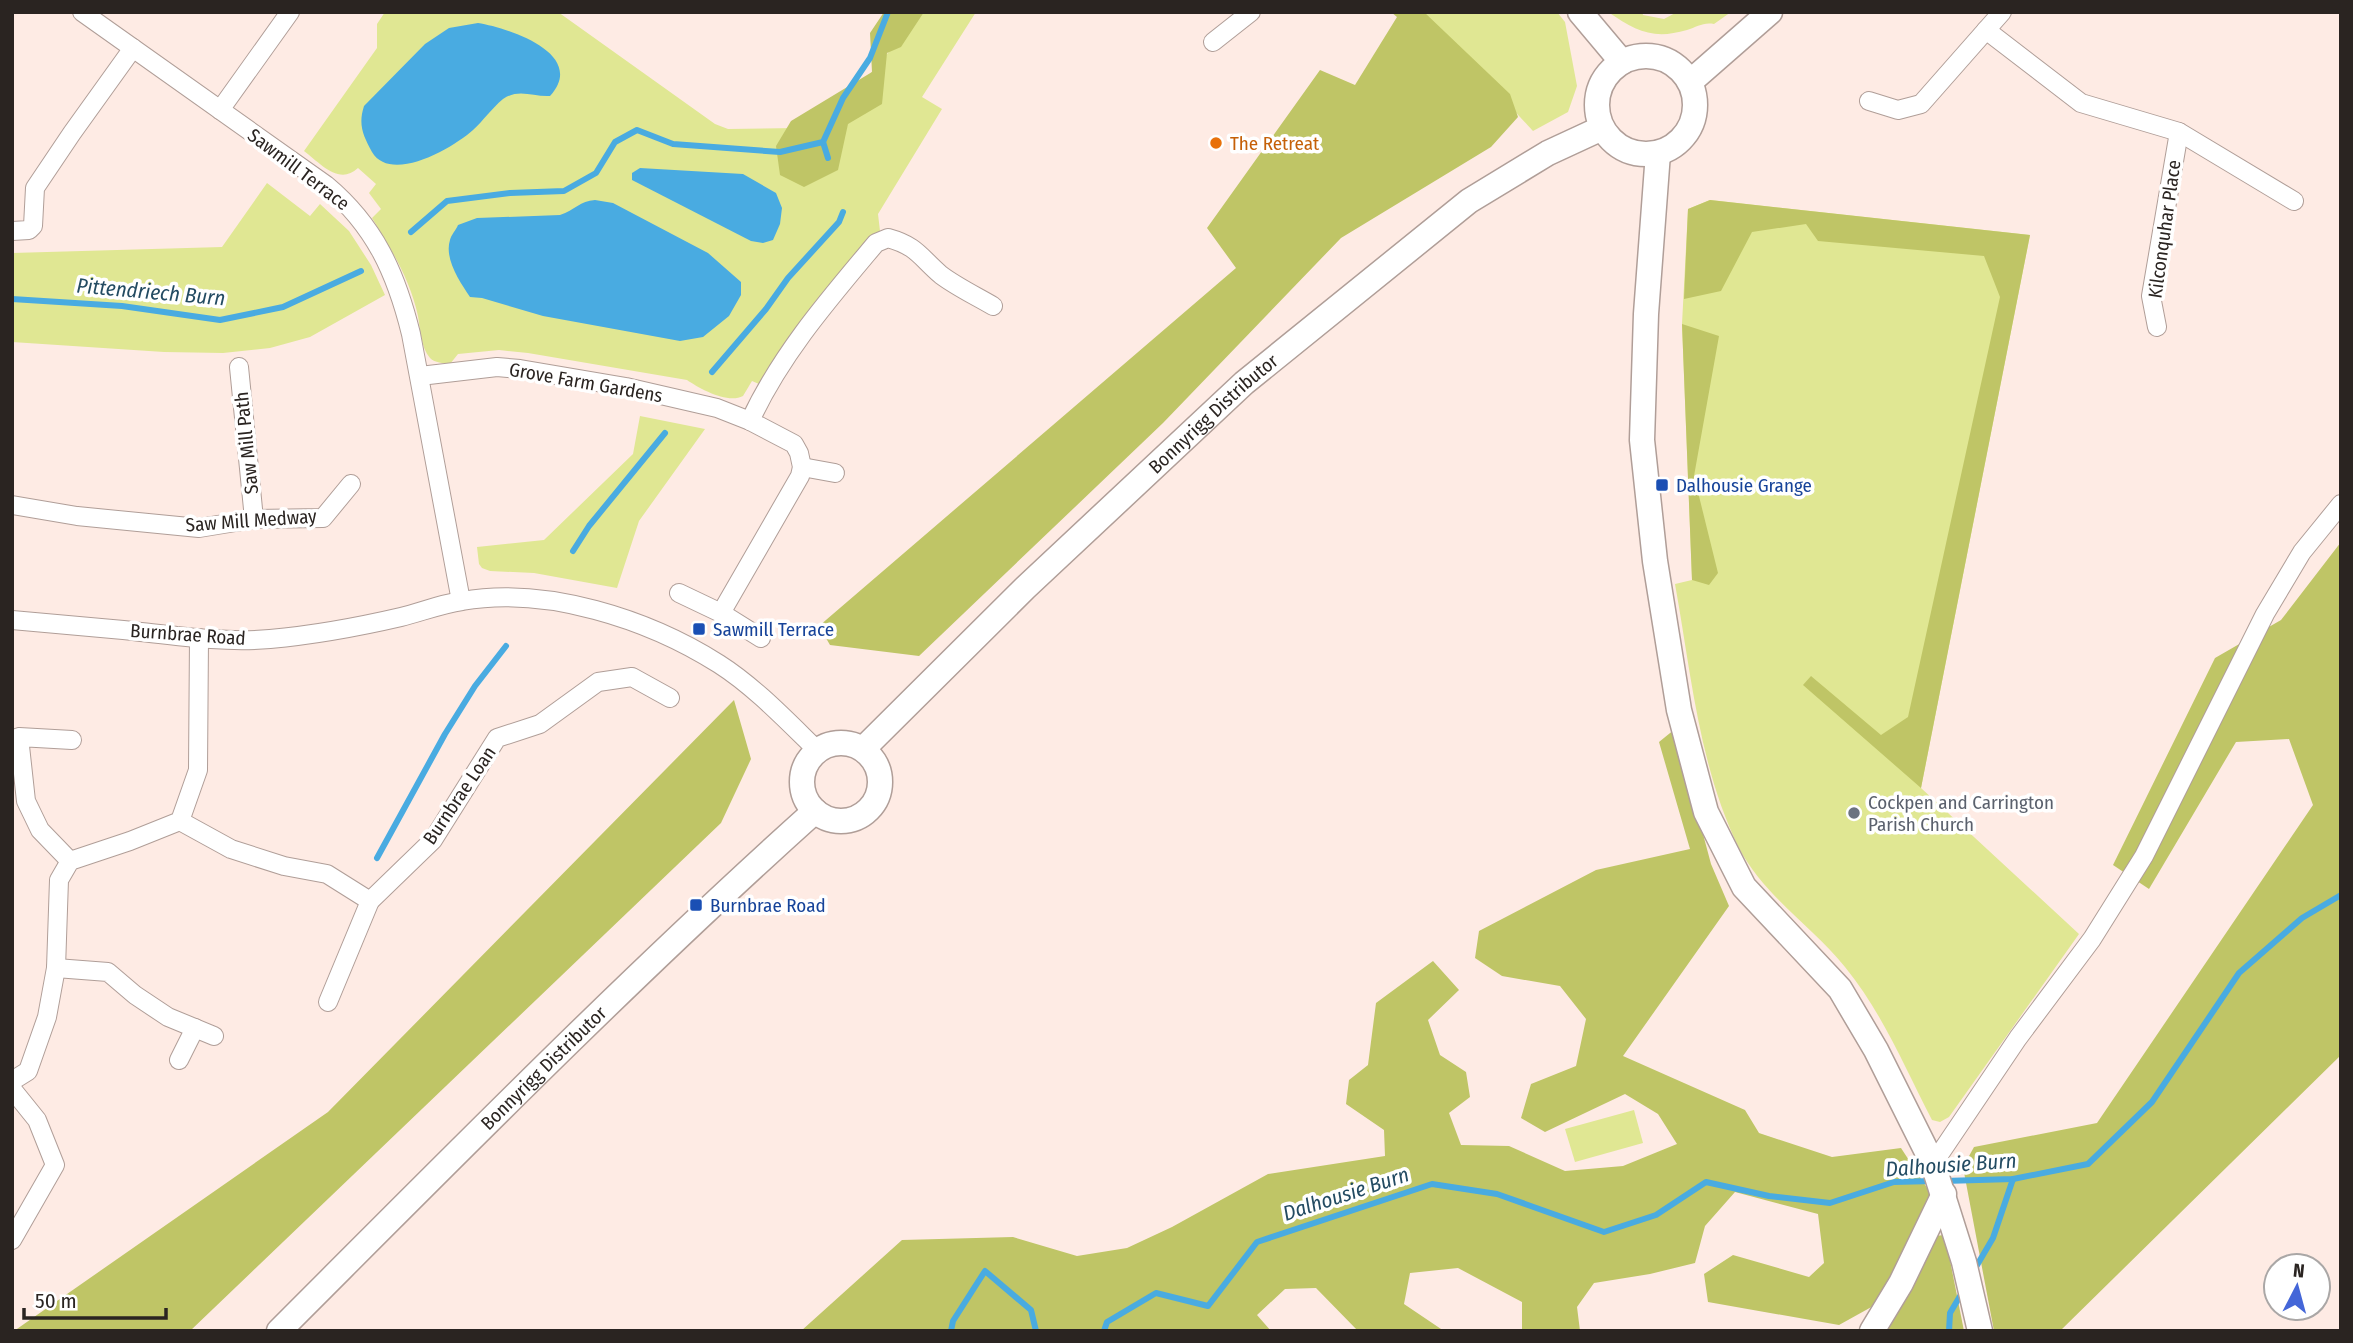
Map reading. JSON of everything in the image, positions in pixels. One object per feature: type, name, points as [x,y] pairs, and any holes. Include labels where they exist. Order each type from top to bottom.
[{"type":"main road","points":[[1580,12],[1622,62]]},
{"type":"main road","points":[[1690,82],[1770,12]]},
{"type":"main road","points":[[1634,57],[1660,58],[1683,72],[1690,82],[1695,96],[1695,111],[1683,138],[1672,147],[1658,153],[1636,153],[1616,145],[1602,128],[1597,99],[1600,88],[1610,72],[1622,62],[1634,57]]},
{"type":"main road","name":"Bonnyrigg Distributor","points":[[863,749],[1025,589],[1244,383],[1469,201],[1548,153],[1602,128]]},
{"type":"main road","points":[[1658,153],[1646,314],[1642,440],[1655,561],[1679,710],[1706,812],[1744,887],[1840,989],[1876,1050],[1933,1164],[1944,1194],[1980,1331]]},
{"type":"main road","points":[[834,743],[850,744],[863,749],[877,765],[880,779],[879,794],[873,806],[862,815],[846,821],[833,821],[815,811],[805,797],[802,783],[808,761],[818,751],[834,743]]},
{"type":"main road","name":"Bonnyrigg Distributor","points":[[279,1331],[496,1114],[713,903],[815,811]]},
{"type":"main road","points":[[1872,1331],[1901,1283],[1944,1194]]},
{"type":"street","name":"Sawmill Terrace","points":[[82,12],[326,185],[357,215],[391,268],[402,295],[420,376],[461,601]]},
{"type":"street","points":[[220,110],[289,12]]},
{"type":"street","points":[[1213,42],[1251,12]]},
{"type":"street","points":[[1869,101],[1898,110],[1921,104],[2003,12]]},
{"type":"street","name":"Kilconquhar Place","points":[[1986,30],[2081,103],[2179,132],[2294,201]]},
{"type":"street","points":[[12,231],[29,230],[33,226],[35,188],[133,48]]},
{"type":"street","name":"Kilconquhar Place","points":[[2157,327],[2151,296],[2179,132]]},
{"type":"street","points":[[750,421],[762,394],[788,353],[876,243],[888,238],[904,242],[917,250],[943,276],[993,306]]},
{"type":"street","name":"Saw Mill Path","points":[[239,367],[254,519]]},
{"type":"street","name":"Grove Farm Gardens","points":[[420,376],[497,367],[520,369],[640,390],[717,408],[750,421],[794,444],[802,467]]},
{"type":"street","points":[[722,613],[800,476],[802,467],[835,473]]},
{"type":"street","name":"Saw Mill Medway","points":[[12,505],[77,516],[199,528],[254,519],[323,518],[351,484]]},
{"type":"street","points":[[1933,1164],[2018,1038],[2092,939],[2137,868],[2264,614],[2302,552],[2341,504]]},
{"type":"street","points":[[679,593],[722,613],[761,638]]},
{"type":"street","name":"Burnbrae Road","points":[[12,620],[199,638],[269,639],[359,626],[461,601],[506,597],[554,602],[593,610],[658,632],[721,665],[818,751]]},
{"type":"street","points":[[12,1081],[28,1070],[47,1017],[56,968],[59,880],[70,861],[180,821],[198,771],[199,638]]},
{"type":"street","name":"Burnbrae Loan","points":[[370,901],[433,840],[497,738],[540,724],[598,682],[632,677],[670,698]]},
{"type":"street","points":[[70,861],[40,830],[26,802],[19,737],[72,740]]},
{"type":"street","points":[[180,821],[231,849],[284,866],[327,874],[370,901],[328,1002]]},
{"type":"street","points":[[56,968],[108,972],[135,995],[168,1017],[214,1036]]},
{"type":"street","points":[[179,1060],[195,1028]]},
{"type":"street","points":[[12,1089],[37,1120],[55,1166],[12,1240]]},
{"type":"green space","points":[[385,12],[558,12],[715,124],[728,129],[798,128],[869,75],[923,12],[976,12],[922,97],[942,109],[878,214],[880,231],[863,244],[814,303],[759,384],[752,381],[743,396],[730,398],[706,391],[687,380],[528,353],[499,350],[458,354],[450,364],[430,358],[423,343],[415,302],[405,277],[372,218],[381,209],[369,193],[376,184],[358,168],[344,175],[330,171],[304,151],[377,48],[377,24]]},
{"type":"green space","points":[[884,12],[924,12],[901,47],[887,53],[882,104],[848,124],[838,170],[804,187],[780,175],[776,146],[791,121],[872,72],[870,33]]},
{"type":"green space","points":[[1391,12],[1424,12],[1510,94],[1518,117],[1491,147],[1341,238],[1163,423],[919,656],[830,645],[819,626],[1236,268],[1207,228],[1320,70],[1355,85],[1397,17]]},
{"type":"green space","points":[[1423,12],[1557,12],[1565,22],[1577,86],[1568,112],[1533,131]]},
{"type":"green space","points":[[1608,12],[1642,12],[1643,15],[1664,19],[1677,12],[1731,12],[1714,24],[1703,24],[1675,33],[1654,34],[1636,29]]},
{"type":"green space","points":[[267,183],[310,216],[320,204],[349,231],[371,265],[385,295],[310,337],[270,348],[223,353],[164,352],[12,342],[12,253],[222,247]]},
{"type":"green space","points":[[1710,200],[2030,235],[1921,788],[2079,934],[1949,1117],[1940,1122],[1932,1120],[1892,1041],[1858,984],[1832,952],[1775,896],[1749,865],[1725,817],[1705,752],[1675,584],[1692,580],[1682,324],[1688,209]]},
{"type":"green space","points":[[1710,200],[2030,235],[1921,788],[1803,685],[1811,676],[1881,735],[1908,717],[2000,297],[1984,256],[1818,241],[1806,224],[1752,232],[1721,291],[1684,299],[1688,209]]},
{"type":"green space","points":[[1682,324],[1719,336],[1694,476],[1718,573],[1709,585],[1692,580]]},
{"type":"green space","points":[[640,416],[705,429],[639,521],[617,588],[534,573],[490,571],[482,568],[477,547],[544,540],[633,454]]},
{"type":"green space","points":[[2341,542],[2341,1055],[2060,1331],[1994,1331],[1963,1167],[1974,1147],[2097,1123],[2313,805],[2289,739],[2236,742],[2149,889],[2113,865],[2215,658],[2281,620]]},
{"type":"green space","points":[[734,700],[751,759],[721,823],[190,1331],[14,1331],[328,1112]]},
{"type":"green space","points":[[1675,729],[1711,864],[1729,906],[1623,1056],[1745,1110],[1759,1133],[1832,1157],[1901,1148],[1931,1194],[1884,1300],[1839,1325],[1708,1302],[1704,1274],[1733,1255],[1809,1277],[1824,1263],[1818,1214],[1735,1192],[1705,1226],[1695,1263],[1594,1283],[1577,1307],[1580,1331],[1522,1331],[1522,1302],[1458,1268],[1410,1273],[1404,1304],[1444,1331],[1358,1331],[1316,1288],[1285,1289],[1257,1315],[1271,1331],[801,1331],[902,1240],[1013,1237],[1077,1256],[1127,1248],[1172,1227],[1268,1174],[1385,1156],[1384,1130],[1346,1104],[1349,1080],[1368,1065],[1376,1003],[1433,961],[1459,990],[1428,1020],[1440,1055],[1466,1072],[1470,1097],[1449,1113],[1461,1145],[1509,1146],[1565,1171],[1623,1166],[1677,1144],[1658,1114],[1625,1094],[1545,1132],[1521,1118],[1531,1084],[1576,1066],[1586,1019],[1560,986],[1502,976],[1475,958],[1479,931],[1596,870],[1690,849],[1659,742]]},
{"type":"green space","points":[[1634,1110],[1643,1143],[1575,1162],[1565,1129]]},
{"type":"green space","points":[[1945,1235],[1964,1331],[1885,1331],[1934,1236]]},
{"type":"water","points":[[478,23],[524,37],[552,56],[559,68],[559,81],[550,96],[520,93],[509,96],[473,130],[451,146],[407,164],[393,165],[381,161],[372,152],[364,135],[361,119],[364,106],[425,44],[449,28]]},
{"type":"water","points":[[640,168],[743,174],[776,193],[782,208],[780,224],[773,240],[763,243],[751,241],[632,180],[632,173]]},
{"type":"water","points":[[595,200],[613,203],[708,253],[741,282],[741,295],[729,316],[703,337],[680,341],[543,316],[470,297],[454,270],[449,255],[451,238],[458,225],[477,218],[560,215],[585,202]]},
{"type":"waterway","name":"Pittendriech Burn","points":[[411,232],[447,201],[510,193],[564,191],[596,173],[615,142],[637,130],[673,144],[780,152],[823,142],[843,98],[870,58],[888,12]]},
{"type":"waterway","points":[[823,142],[828,158]]},
{"type":"waterway","points":[[712,372],[766,309],[788,278],[839,222],[843,212]]},
{"type":"waterway","name":"Pittendriech Burn","points":[[12,299],[122,306],[220,320],[283,307],[361,271]]},
{"type":"waterway","points":[[573,551],[589,526],[665,433]]},
{"type":"waterway","points":[[377,858],[445,734],[475,686],[506,646]]},
{"type":"waterway","name":"Dalhousie Burn","points":[[1944,1181],[2013,1179],[2088,1164],[2152,1102],[2239,973],[2302,918],[2341,895]]},
{"type":"waterway","points":[[1973,1272],[1993,1238],[2013,1179]]},
{"type":"waterway","name":"Dalhousie Burn","points":[[1104,1331],[1107,1322],[1156,1293],[1208,1306],[1257,1242],[1432,1184],[1497,1194],[1604,1232],[1656,1215],[1706,1182],[1769,1196],[1830,1203],[1894,1182],[1933,1181]]},
{"type":"waterway","name":"Dalhousie Burn","points":[[951,1331],[953,1321],[985,1271],[1031,1310],[1036,1331]]},
{"type":"waterway","points":[[1949,1331],[1950,1313],[1963,1291]]},
{"type":"place","name":"The Retreat","points":[[1216,143]]},
{"type":"place","name":"Dalhousie Grange","points":[[1662,485]]},
{"type":"place","name":"Sawmill Terrace","points":[[699,629]]},
{"type":"place","name":"Cockpen and Carrington Parish Church","points":[[1854,813]]},
{"type":"place","name":"Burnbrae Road","points":[[696,905]]}]
